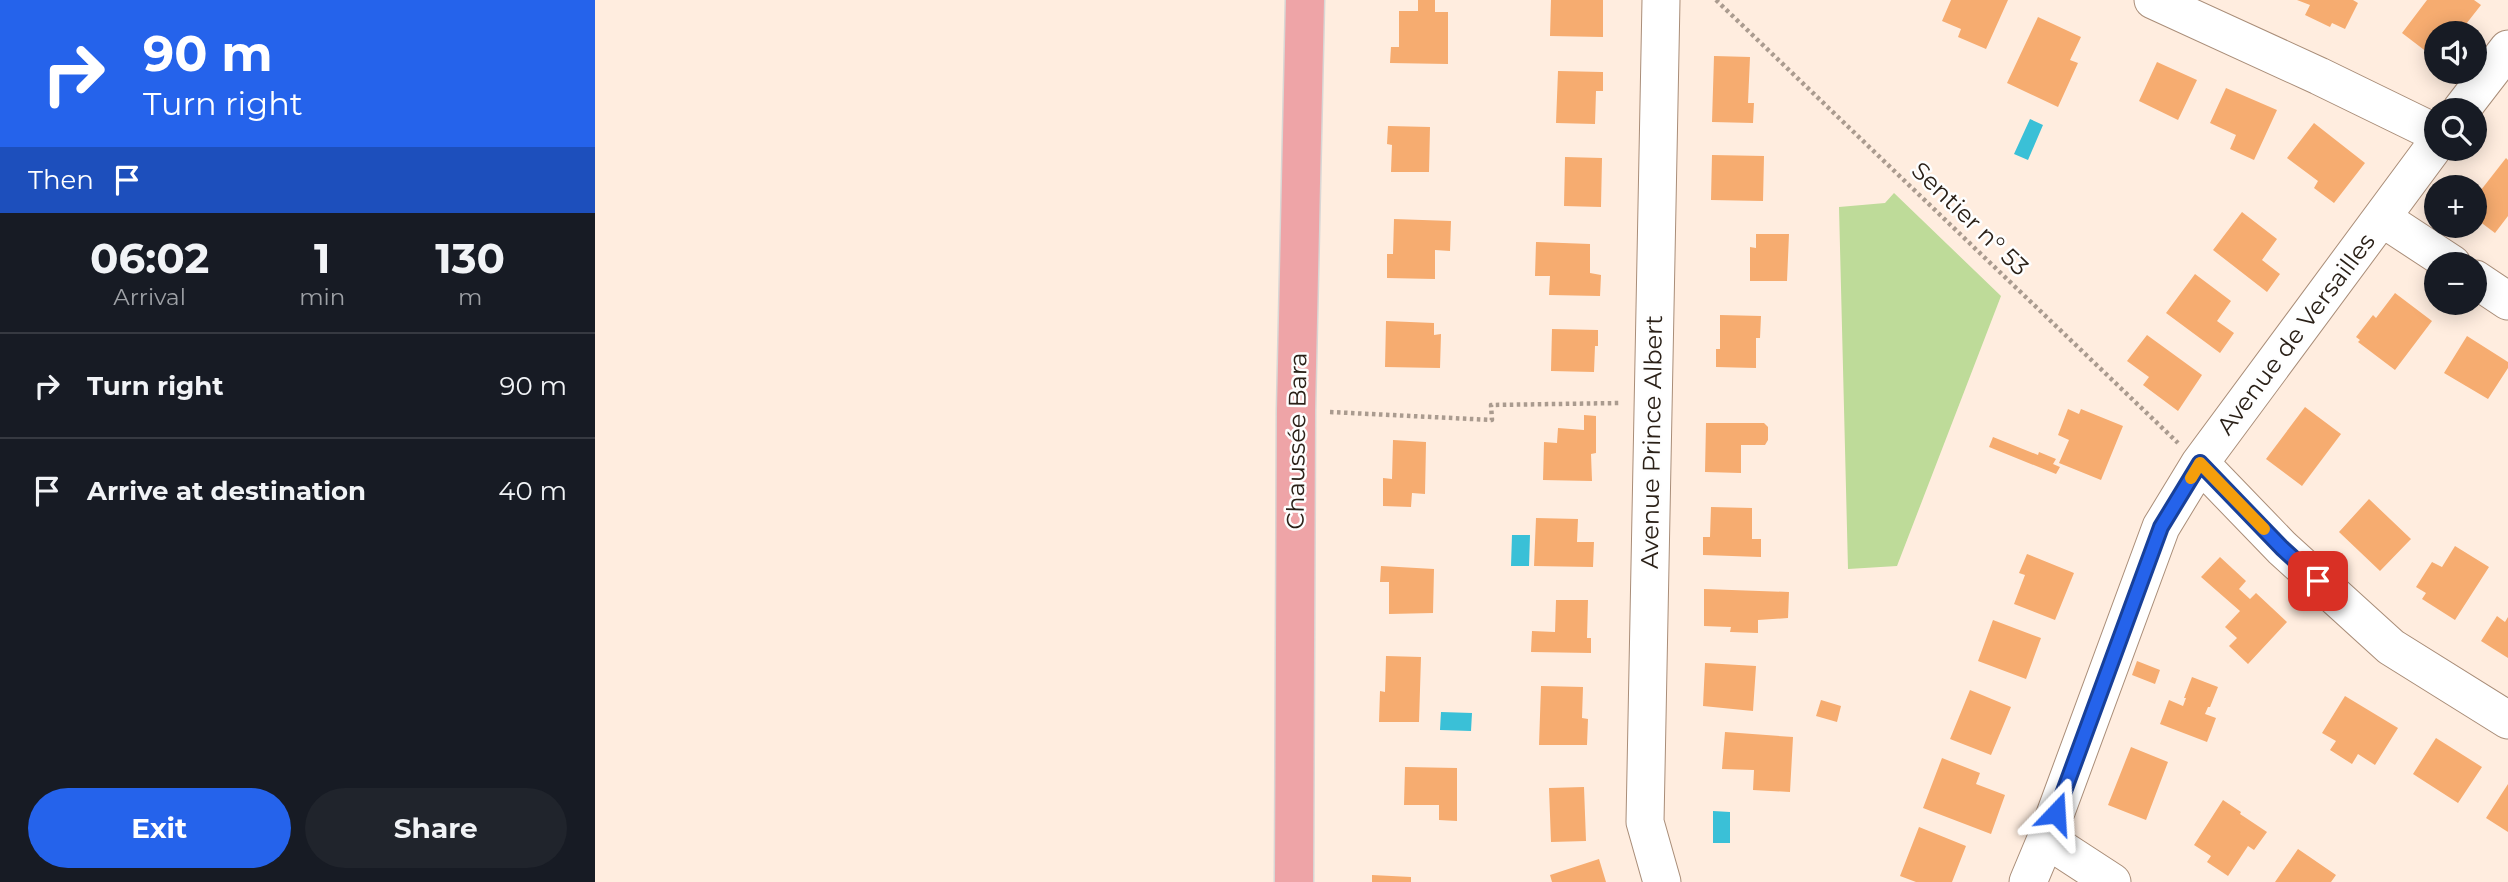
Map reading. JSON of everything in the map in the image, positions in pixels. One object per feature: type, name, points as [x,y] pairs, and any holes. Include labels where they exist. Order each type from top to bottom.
[{"type":"main road","name":"Chaussée Bara","points":[[1294,882],[1296,410],[1305,0]]},
{"type":"street","name":"Avenue Prince Albert","points":[[1661,0],[1645,822],[1663,882]]},
{"type":"street","points":[[2153,0],[2424,127]]},
{"type":"street","points":[[2471,98],[2508,49]]},
{"type":"street","name":"Avenue de Versailles","points":[[2028,882],[2161,527],[2200,463],[2424,160]]},
{"type":"street","points":[[2382,218],[2434,252]]},
{"type":"street","points":[[2487,287],[2508,301]]},
{"type":"street","points":[[2200,463],[2282,548],[2391,647],[2508,720]]},
{"type":"street","points":[[2046,839],[2112,882]]},
{"type":"path","name":"Sentier n° 53","points":[[1716,0],[2200,463]]},
{"type":"path","points":[[1296,410],[1492,420],[1491,405],[1653,403]]},
{"type":"green space","points":[[1894,193],[2001,296],[1897,566],[1848,569],[1839,207],[1885,203]]},
{"type":"water","points":[[2030,119],[2043,125],[2028,160],[2014,154]]},
{"type":"water","points":[[1512,535],[1530,535],[1529,566],[1511,566]]},
{"type":"water","points":[[1441,712],[1472,713],[1471,731],[1440,730]]},
{"type":"water","points":[[1713,811],[1730,812],[1730,843],[1713,843]]},
{"type":"building","points":[[1418,0],[1435,0],[1435,12],[1448,12],[1448,64],[1390,63],[1391,47],[1399,47],[1399,11],[1418,11]]},
{"type":"building","points":[[1551,0],[1603,0],[1603,37],[1550,36]]},
{"type":"building","points":[[1951,0],[2008,0],[1986,49],[1958,37],[1961,29],[1942,21]]},
{"type":"building","points":[[2297,0],[2353,0],[2358,3],[2345,29],[2332,23],[2330,27],[2305,15],[2310,5]]},
{"type":"building","points":[[2427,0],[2474,0],[2481,5],[2468,21],[2424,21],[2424,50],[2402,33]]},
{"type":"building","points":[[2038,17],[2081,37],[2070,60],[2078,63],[2058,107],[2007,83]]},
{"type":"building","points":[[1714,56],[1750,57],[1748,103],[1754,103],[1753,123],[1712,122]]},
{"type":"building","points":[[2157,62],[2197,80],[2178,120],[2139,101]]},
{"type":"building","points":[[1558,71],[1603,72],[1603,91],[1596,91],[1595,124],[1556,123]]},
{"type":"building","points":[[2226,88],[2277,110],[2254,160],[2230,149],[2236,135],[2210,123]]},
{"type":"building","points":[[2314,123],[2365,163],[2334,203],[2314,188],[2318,181],[2287,158]]},
{"type":"building","points":[[1388,126],[1430,127],[1429,172],[1391,172],[1392,145],[1387,144]]},
{"type":"building","points":[[1712,155],[1764,156],[1763,201],[1711,200]]},
{"type":"building","points":[[1565,157],[1602,158],[1601,207],[1564,206]]},
{"type":"building","points":[[2506,158],[2508,216],[2495,233],[2487,227],[2487,182]]},
{"type":"building","points":[[2242,212],[2277,239],[2262,260],[2280,274],[2267,292],[2213,250]]},
{"type":"building","points":[[1394,219],[1451,221],[1450,251],[1435,250],[1435,279],[1387,278],[1387,254],[1393,254]]},
{"type":"building","points":[[1756,234],[1789,234],[1787,281],[1750,281],[1750,247],[1756,248]]},
{"type":"building","points":[[1536,242],[1590,244],[1590,273],[1601,275],[1600,296],[1549,295],[1550,276],[1535,276]]},
{"type":"building","points":[[2195,274],[2231,301],[2217,321],[2234,333],[2220,353],[2166,313]]},
{"type":"building","points":[[2395,293],[2432,321],[2395,370],[2358,342],[2360,340],[2356,337],[2373,315],[2376,318]]},
{"type":"building","points":[[1720,315],[1761,316],[1760,338],[1756,338],[1756,368],[1716,367],[1716,349],[1720,349]]},
{"type":"building","points":[[1386,321],[1434,323],[1434,335],[1441,334],[1440,368],[1385,367]]},
{"type":"building","points":[[1552,329],[1598,330],[1594,372],[1551,371]]},
{"type":"building","points":[[2147,335],[2202,375],[2178,411],[2143,385],[2149,377],[2127,361]]},
{"type":"building","points":[[2467,336],[2508,362],[2508,368],[2488,399],[2444,373]]},
{"type":"building","points":[[2305,407],[2341,434],[2302,486],[2266,459]]},
{"type":"building","points":[[2068,409],[2079,414],[2081,409],[2123,426],[2101,480],[2059,463],[2069,440],[2058,435]]},
{"type":"building","points":[[1584,415],[1596,416],[1596,453],[1591,454],[1592,481],[1543,480],[1544,442],[1557,443],[1558,428],[1584,430]]},
{"type":"building","points":[[1706,423],[1764,423],[1768,427],[1768,440],[1765,445],[1741,445],[1741,473],[1705,472]]},
{"type":"building","points":[[1993,437],[2038,455],[2039,452],[2056,459],[2053,464],[2060,467],[2056,474],[1989,447]]},
{"type":"building","points":[[1393,440],[1426,442],[1425,494],[1412,493],[1411,507],[1383,506],[1383,478],[1392,479]]},
{"type":"building","points":[[2369,499],[2411,539],[2380,571],[2339,532]]},
{"type":"building","points":[[1711,507],[1752,508],[1752,539],[1761,539],[1761,557],[1703,555],[1703,537],[1710,537]]},
{"type":"building","points":[[1536,518],[1578,519],[1577,542],[1594,542],[1593,567],[1534,566]]},
{"type":"building","points":[[2455,546],[2489,567],[2455,620],[2422,599],[2426,593],[2416,587],[2432,562],[2442,567]]},
{"type":"building","points":[[2027,554],[2074,573],[2055,620],[2014,604],[2025,575],[2019,573]]},
{"type":"building","points":[[2220,557],[2246,581],[2239,589],[2250,599],[2256,593],[2287,622],[2248,664],[2229,646],[2237,638],[2225,627],[2240,611],[2201,577]]},
{"type":"building","points":[[1381,566],[1434,569],[1433,613],[1389,614],[1389,582],[1380,582]]},
{"type":"building","points":[[1704,589],[1789,592],[1788,618],[1758,620],[1758,633],[1730,632],[1731,627],[1704,626]]},
{"type":"building","points":[[1556,600],[1588,600],[1587,638],[1591,638],[1591,653],[1531,652],[1532,631],[1555,632]]},
{"type":"building","points":[[2497,616],[2505,622],[2508,617],[2508,658],[2481,641]]},
{"type":"building","points":[[1993,620],[2041,638],[2026,679],[1978,661]]},
{"type":"building","points":[[1386,656],[1421,657],[1419,722],[1379,722],[1380,691],[1385,692]]},
{"type":"building","points":[[2137,661],[2160,670],[2155,684],[2132,675]]},
{"type":"building","points":[[1705,663],[1756,666],[1753,711],[1703,706]]},
{"type":"building","points":[[2192,677],[2218,687],[2205,714],[2216,718],[2207,742],[2160,724],[2169,700],[2183,706]]},
{"type":"building","points":[[1541,686],[1583,687],[1582,718],[1588,719],[1587,745],[1539,745]]},
{"type":"building","points":[[1970,690],[2011,707],[1991,755],[1950,739]]},
{"type":"building","points":[[2345,696],[2398,728],[2375,765],[2358,754],[2352,764],[2330,750],[2336,741],[2322,733]]},
{"type":"building","points":[[1821,700],[1841,706],[1837,722],[1816,716]]},
{"type":"building","points":[[1725,732],[1793,737],[1790,792],[1753,790],[1754,770],[1722,769]]},
{"type":"building","points":[[2436,738],[2482,767],[2458,803],[2413,774]]},
{"type":"building","points":[[2131,747],[2168,762],[2146,820],[2108,805]]},
{"type":"building","points":[[1942,758],[1980,773],[1976,784],[2005,795],[1991,834],[1923,808]]},
{"type":"building","points":[[1405,767],[1457,768],[1457,821],[1439,820],[1439,805],[1404,805]]},
{"type":"building","points":[[2508,784],[2508,832],[2486,818]]},
{"type":"building","points":[[1584,787],[1586,841],[1551,842],[1549,788]]},
{"type":"building","points":[[2223,800],[2267,832],[2254,850],[2248,846],[2228,876],[2207,862],[2211,856],[2194,845]]},
{"type":"building","points":[[1919,827],[1966,846],[1952,882],[1916,882],[1900,876]]},
{"type":"building","points":[[2298,849],[2336,875],[2331,882],[2275,882]]},
{"type":"building","points":[[1599,859],[1606,882],[1552,882],[1550,875]]},
{"type":"building","points":[[1372,875],[1411,877],[1411,882],[1372,882]]},
{"type":"slow traffic","points":[[2191,478],[2200,463],[2264,529]]},
{"type":"route","points":[[2056,813],[2161,527],[2200,463],[2282,548],[2318,581]]}]
